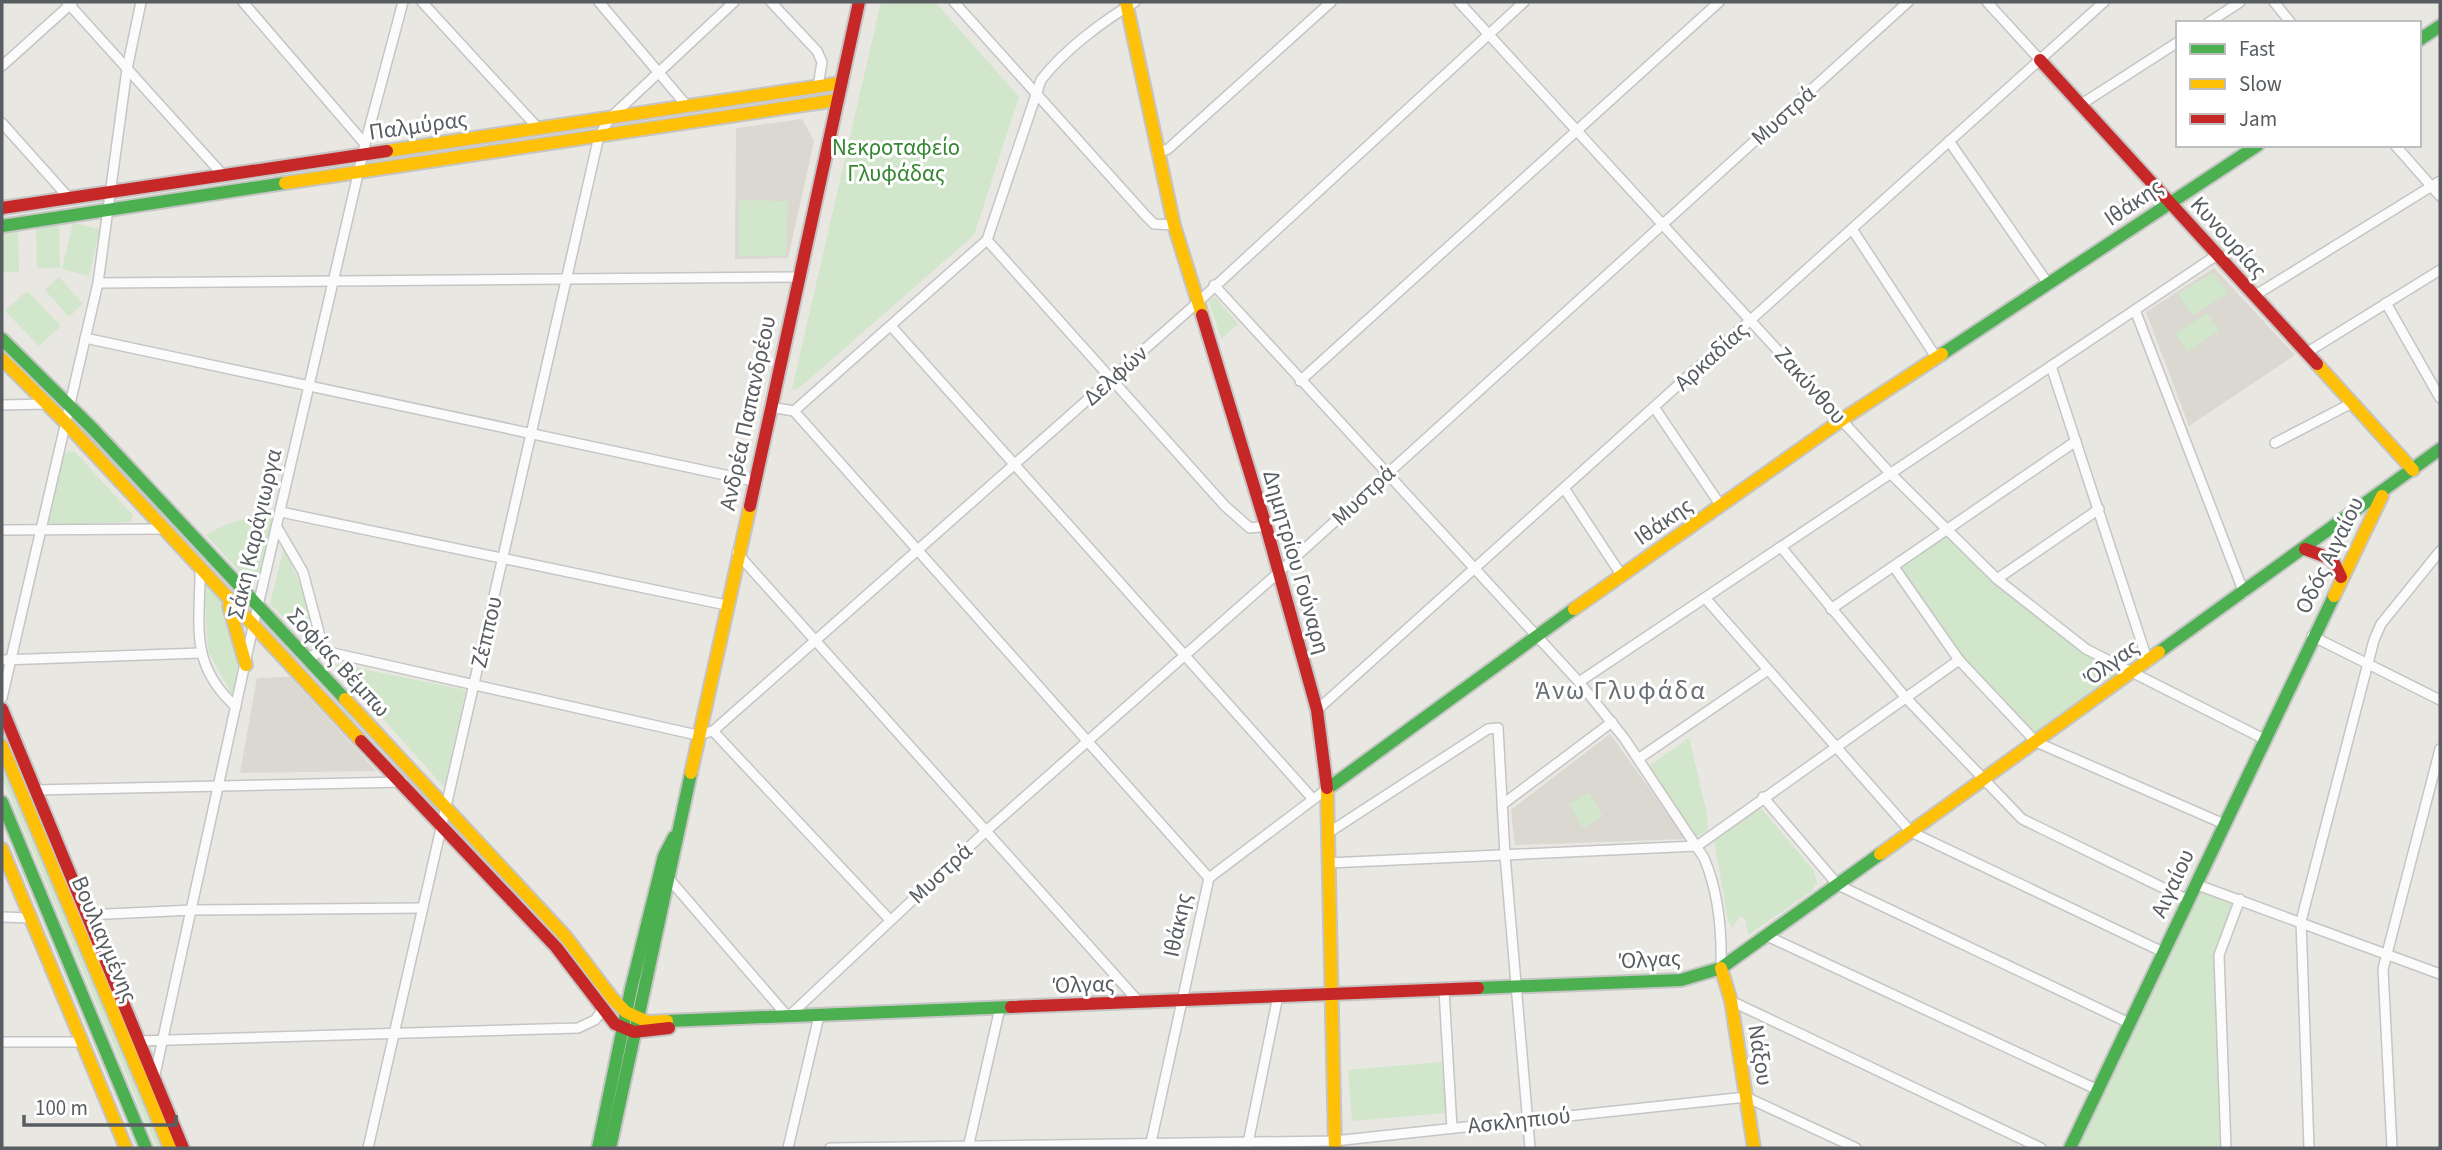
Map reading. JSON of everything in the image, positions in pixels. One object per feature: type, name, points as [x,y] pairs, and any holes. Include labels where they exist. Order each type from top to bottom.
[{"type":"main road","name":"Ανδρέα Παπανδρέου","points":[[598,1148],[670,880],[676,833],[697,735],[859,2]]},
{"type":"main road","name":"Δημητρίου Γούναρη","points":[[1130,3],[1157,153],[1174,225],[1266,526],[1317,710],[1327,789],[1334,1145]]},
{"type":"main road","points":[[2421,39],[2440,26]]},
{"type":"main road","name":"Κυνουρίας","points":[[2039,60],[2413,470]]},
{"type":"main road","name":"Παλμύρας","points":[[2,208],[223,175],[365,149],[538,128],[841,83]]},
{"type":"main road","name":"Παλμύρας","points":[[2,226],[837,100]]},
{"type":"main road","name":"Ιθάκης","points":[[1327,789],[1535,637],[1843,419],[2255,147]]},
{"type":"main road","name":"Σοφίας Βέμπω","points":[[2,339],[70,407],[571,943],[630,1024]]},
{"type":"main road","name":"Σοφίας Βέμπω","points":[[2,359],[66,423],[253,627],[442,824],[556,947],[604,1008],[630,1024]]},
{"type":"main road","name":"Όλγας","points":[[630,1024],[1681,980],[1721,968],[2440,449]]},
{"type":"main road","name":"Οδóς Αιγαίου","points":[[2312,636],[2384,492]]},
{"type":"main road","points":[[2305,549],[2332,559],[2341,577]]},
{"type":"main road","points":[[225,596],[237,625],[246,664]]},
{"type":"main road","name":"Αιγαίου","points":[[2070,1148],[2312,636]]},
{"type":"main road","points":[[2,709],[183,1148]]},
{"type":"main road","name":"Βουλιαγμένης","points":[[2,746],[170,1148]]},
{"type":"main road","name":"Βουλιαγμένης","points":[[2,802],[142,1145]]},
{"type":"main road","name":"Ανδρέα Παπανδρέου","points":[[610,1148],[630,1024],[664,856],[676,833]]},
{"type":"main road","points":[[2,849],[126,1148]]},
{"type":"main road","name":"Νάξου","points":[[1721,968],[1731,1001],[1754,1148]]},
{"type":"street","points":[[2,698],[6,659],[41,528],[98,283],[113,192],[127,69],[141,2]]},
{"type":"street","points":[[243,2],[365,149]]},
{"type":"street","name":"Σάκη Καράγιωργα","points":[[154,1079],[253,627],[365,149],[403,2]]},
{"type":"street","points":[[422,2],[538,128]]},
{"type":"street","points":[[599,2],[687,106]]},
{"type":"street","name":"Ζέππου","points":[[368,1148],[599,136],[610,118],[734,2]]},
{"type":"street","points":[[771,2],[817,51],[822,62],[818,86]]},
{"type":"street","points":[[954,2],[1146,216],[1154,224],[1174,225]]},
{"type":"street","points":[[1157,153],[1168,149],[1331,2]]},
{"type":"street","name":"Ζακύνθου","points":[[1459,2],[1890,473],[1997,579],[2086,649],[2135,671],[2264,739]]},
{"type":"street","name":"Δελφών","points":[[713,732],[1197,303],[1524,2]]},
{"type":"street","points":[[1300,381],[1719,2]]},
{"type":"street","name":"Μυστρά","points":[[788,1017],[986,831],[1279,572],[1908,2]]},
{"type":"street","name":"Κυνουρίας","points":[[1987,2],[2039,60]]},
{"type":"street","points":[[2211,21],[2240,2]]},
{"type":"street","points":[[2274,2],[2289,21]]},
{"type":"street","points":[[2,66],[70,3],[223,175]]},
{"type":"street","points":[[794,411],[987,240],[1037,93],[1050,69],[1130,3]]},
{"type":"street","name":"Αρκαδίας","points":[[1317,710],[2098,4]]},
{"type":"street","points":[[2080,105],[2176,43]]},
{"type":"street","points":[[2,123],[69,198]]},
{"type":"street","points":[[1949,141],[2049,285]]},
{"type":"street","points":[[2397,147],[2436,183],[2440,196]]},
{"type":"street","points":[[2255,296],[2436,183]]},
{"type":"street","points":[[1852,229],[1936,357]]},
{"type":"street","points":[[987,240],[1243,524],[1257,529],[1266,526]]},
{"type":"street","points":[[1579,682],[2217,255]]},
{"type":"street","points":[[2306,353],[2440,270]]},
{"type":"street","points":[[98,283],[798,278]]},
{"type":"street","points":[[1214,285],[1579,682],[1612,722],[1697,846],[1710,873],[1720,923],[1721,968]]},
{"type":"street","points":[[2386,303],[2440,398]]},
{"type":"street","points":[[2135,310],[2244,593]]},
{"type":"street","points":[[891,326],[1312,799]]},
{"type":"street","points":[[85,338],[753,481]]},
{"type":"street","points":[[2051,366],[2148,662]]},
{"type":"street","points":[[2276,443],[2352,403]]},
{"type":"street","points":[[2,405],[47,404]]},
{"type":"street","points":[[770,407],[794,411],[1209,878]]},
{"type":"street","points":[[1654,407],[1721,506]]},
{"type":"street","points":[[1831,609],[2076,441]]},
{"type":"street","points":[[1564,488],[1622,576]]},
{"type":"street","points":[[1997,579],[2099,509]]},
{"type":"street","points":[[281,512],[726,605]]},
{"type":"street","points":[[278,529],[303,572],[324,651]]},
{"type":"street","points":[[2,530],[164,530]]},
{"type":"street","points":[[1782,547],[1906,698],[1982,781],[2022,819],[2188,900]]},
{"type":"street","points":[[2309,1148],[2301,921],[2367,663],[2381,624],[2440,551]]},
{"type":"street","points":[[737,553],[1139,1002]]},
{"type":"street","points":[[1894,567],[1959,660],[2036,743],[2224,824]]},
{"type":"street","points":[[200,570],[200,653],[213,682],[236,707]]},
{"type":"street","points":[[1706,599],[1911,832],[2163,952]]},
{"type":"street","points":[[2312,636],[2440,700]]},
{"type":"street","points":[[306,658],[324,651],[697,735],[713,732],[890,920]]},
{"type":"street","points":[[6,659],[200,653]]},
{"type":"street","points":[[1328,863],[1697,846],[1959,660]]},
{"type":"street","points":[[1638,760],[1768,670]]},
{"type":"street","points":[[1503,804],[1612,722]]},
{"type":"street","points":[[1328,833],[1496,727],[1501,735],[1505,855],[1530,1148]]},
{"type":"street","points":[[2392,1148],[2383,969],[2440,749]]},
{"type":"street","points":[[34,790],[403,782]]},
{"type":"street","name":"Ιθάκης","points":[[1150,1145],[1209,878],[1327,789]]},
{"type":"street","points":[[1763,797],[1838,885],[2129,1023]]},
{"type":"street","points":[[670,880],[788,1017]]},
{"type":"street","points":[[2195,884],[2440,974]]},
{"type":"street","points":[[2226,1148],[2219,955],[2239,899]]},
{"type":"street","points":[[86,915],[192,910],[423,908]]},
{"type":"street","points":[[2,917],[31,918]]},
{"type":"street","points":[[1767,936],[2098,1090]]},
{"type":"street","points":[[1444,990],[1452,1128]]},
{"type":"street","points":[[1248,1145],[1278,996]]},
{"type":"street","points":[[1731,1001],[2041,1148]]},
{"type":"street","points":[[138,1041],[578,1028],[595,1020],[604,1008]]},
{"type":"street","points":[[968,1147],[1000,1008]]},
{"type":"street","points":[[788,1148],[819,1016]]},
{"type":"street","points":[[2,1042],[81,1042]]},
{"type":"street","points":[[1746,1097],[1856,1148]]},
{"type":"street","name":"Ασκληπιού","points":[[830,1148],[1334,1145],[1527,1119],[1746,1097]]},
{"type":"shaded area","points":[[802,119],[814,141],[788,258],[735,259],[736,128]]},
{"type":"shaded area","points":[[2214,268],[2295,355],[2189,426],[2146,312]]},
{"type":"shaded area","points":[[290,677],[376,771],[240,773],[257,678]]},
{"type":"shaded area","points":[[1610,734],[1686,839],[1515,845],[1511,810]]},
{"type":"green space","name":"Νεκροταφείο Γλυφάδας","points":[[881,2],[935,2],[1019,97],[974,235],[797,390],[792,389]]},
{"type":"green space","points":[[739,200],[788,201],[786,256],[739,256]]},
{"type":"green space","points":[[73,223],[100,229],[89,276],[62,269]]},
{"type":"green space","points":[[36,226],[59,226],[60,268],[37,268]]},
{"type":"green space","points":[[18,229],[19,272],[2,272],[2,231]]},
{"type":"green space","points":[[2214,272],[2228,294],[2192,316],[2178,294]]},
{"type":"green space","points":[[59,277],[83,304],[69,317],[45,290]]},
{"type":"green space","points":[[27,291],[61,326],[39,346],[5,311]]},
{"type":"green space","points":[[1215,297],[1238,324],[1221,339],[1209,301]]},
{"type":"green space","points":[[2207,313],[2219,331],[2187,352],[2175,334]]},
{"type":"green space","points":[[75,452],[133,515],[131,522],[50,525],[47,520],[64,454]]},
{"type":"green space","points":[[274,516],[259,577],[254,582],[248,581],[206,535],[238,521]]},
{"type":"green space","points":[[1946,535],[1996,582],[2127,674],[2039,738],[1966,661],[1900,567]]},
{"type":"green space","points":[[284,547],[307,602],[315,642],[303,637],[270,604]]},
{"type":"green space","points":[[204,581],[223,601],[232,621],[237,659],[235,693],[231,693],[208,651]]},
{"type":"green space","points":[[333,663],[466,690],[444,787]]},
{"type":"green space","points":[[1689,738],[1707,814],[1708,830],[1694,838],[1649,766]]},
{"type":"green space","points":[[2,763],[162,1148],[157,1148],[2,777]]},
{"type":"green space","points":[[1589,792],[1603,816],[1583,828],[1569,804]]},
{"type":"green space","points":[[1760,807],[1814,871],[1817,883],[1812,891],[1748,935],[1745,918],[1740,917],[1732,928],[1728,921],[1714,839]]},
{"type":"green space","points":[[2198,885],[2235,901],[2216,955],[2222,1148],[2074,1148]]},
{"type":"green space","points":[[1442,1062],[1446,1113],[1352,1121],[1348,1070]]},
{"type":"traffic: fast","points":[[2421,39],[2440,26]]},
{"type":"traffic: fast","points":[[1942,354],[2255,147]]},
{"type":"traffic: fast","points":[[2,226],[285,183]]},
{"type":"traffic: fast","points":[[2,339],[93,429],[345,699]]},
{"type":"traffic: fast","points":[[2159,652],[2440,449]]},
{"type":"traffic: fast","points":[[2070,1148],[2334,596]]},
{"type":"traffic: fast","points":[[1327,789],[1574,609]]},
{"type":"traffic: fast","points":[[610,1148],[691,773]]},
{"type":"traffic: fast","points":[[2,802],[146,1148]]},
{"type":"traffic: fast","points":[[598,1148],[631,989],[664,856],[674,837]]},
{"type":"traffic: fast","points":[[1478,988],[1681,980],[1721,968],[1880,854]]},
{"type":"traffic: fast","points":[[667,1021],[1011,1007]]},
{"type":"traffic: slow","points":[[1126,2],[1174,225],[1202,315]]},
{"type":"traffic: slow","points":[[387,151],[841,83]]},
{"type":"traffic: slow","points":[[285,183],[837,100]]},
{"type":"traffic: slow","points":[[1574,609],[1843,419],[1942,354]]},
{"type":"traffic: slow","points":[[2,359],[66,423],[361,741]]},
{"type":"traffic: slow","points":[[2317,364],[2413,470]]},
{"type":"traffic: slow","points":[[2334,596],[2382,496]]},
{"type":"traffic: slow","points":[[691,773],[750,506]]},
{"type":"traffic: slow","points":[[229,606],[246,665]]},
{"type":"traffic: slow","points":[[1880,854],[2159,652]]},
{"type":"traffic: slow","points":[[345,699],[566,937],[613,999],[626,1012],[648,1022],[667,1021]]},
{"type":"traffic: slow","points":[[2,746],[170,1148]]},
{"type":"traffic: slow","points":[[1327,788],[1335,1148]]},
{"type":"traffic: slow","points":[[2,849],[126,1148]]},
{"type":"traffic: slow","points":[[1721,968],[1731,1001],[1754,1148]]},
{"type":"traffic: jam","points":[[750,506],[859,2]]},
{"type":"traffic: jam","points":[[2040,60],[2317,364]]},
{"type":"traffic: jam","points":[[2,208],[387,151]]},
{"type":"traffic: jam","points":[[1202,315],[1266,526],[1317,710],[1327,788]]},
{"type":"traffic: jam","points":[[2305,549],[2332,559],[2341,577]]},
{"type":"traffic: jam","points":[[2,709],[183,1148]]},
{"type":"traffic: jam","points":[[361,741],[556,947],[615,1024],[634,1032],[669,1028]]},
{"type":"traffic: jam","points":[[1011,1007],[1478,988]]},
{"type":"district","name":"Άνω Γλυφάδα","points":[[1621,690]]}]
